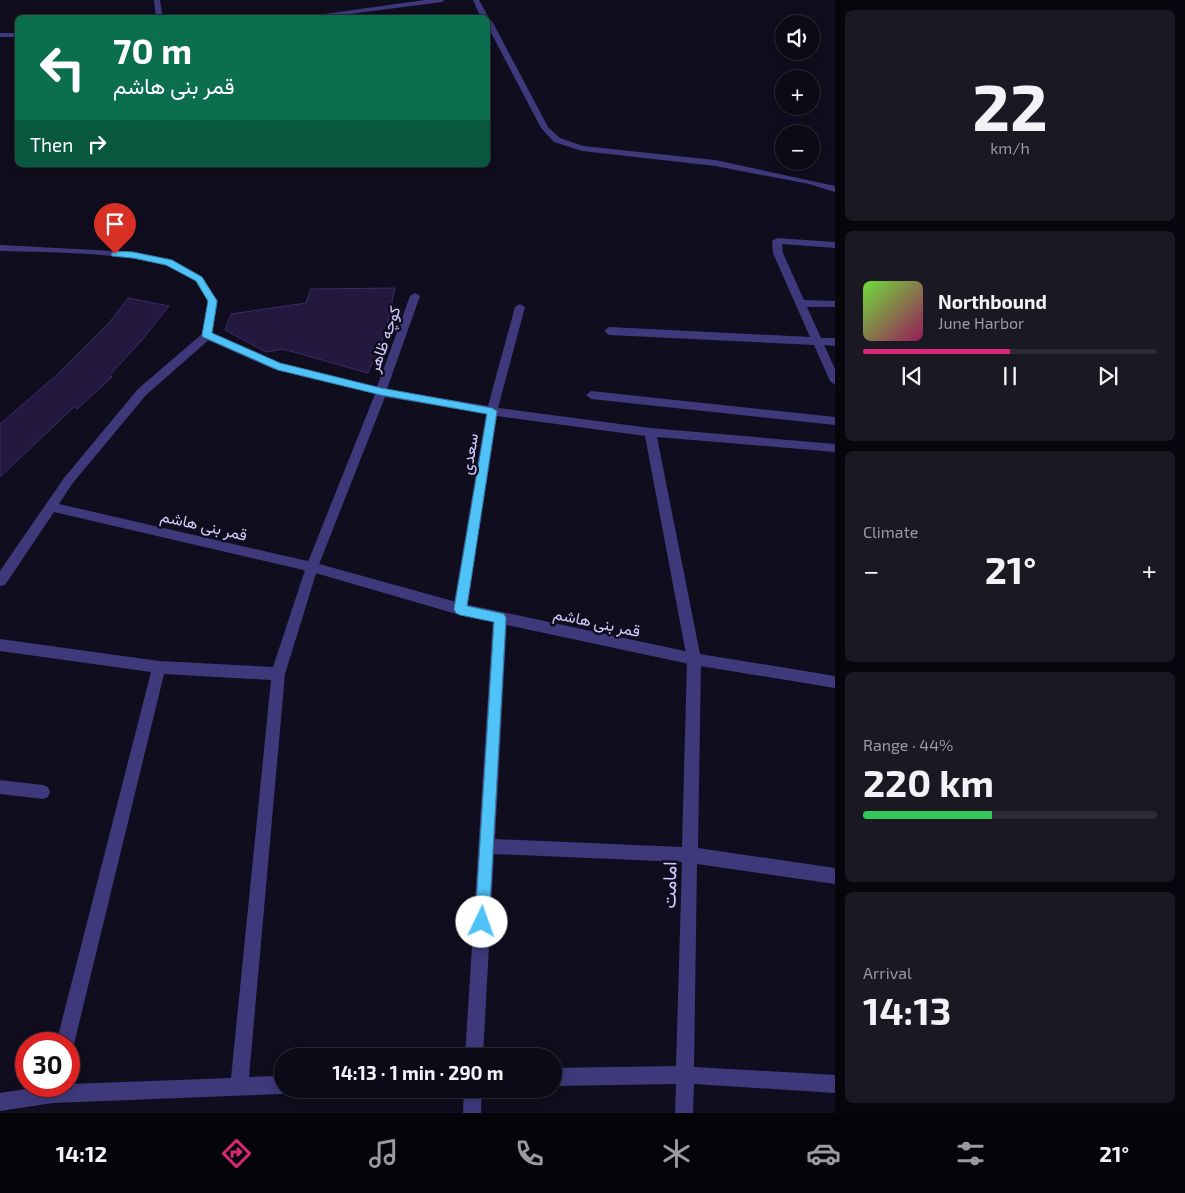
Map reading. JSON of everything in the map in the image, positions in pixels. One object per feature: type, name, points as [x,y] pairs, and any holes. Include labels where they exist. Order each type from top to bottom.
[{"type":"street","points":[[157,0],[160,15]]},
{"type":"street","points":[[322,15],[442,0]]},
{"type":"street","points":[[476,0],[484,15]]},
{"type":"street","points":[[490,25],[545,128],[557,140],[582,148],[715,163],[810,182],[835,189]]},
{"type":"street","points":[[0,35],[15,34]]},
{"type":"street","points":[[835,244],[777,241],[778,253],[835,381]]},
{"type":"street","points":[[0,248],[133,255],[168,262],[199,279],[213,301],[207,335],[142,392],[68,481],[0,581]]},
{"type":"street","name":"کوچه ظاهر","points":[[239,1087],[278,674],[312,567],[381,392],[415,296]]},
{"type":"street","points":[[799,303],[835,304]]},
{"type":"street","name":"سعدی","points":[[460,609],[492,411],[520,307]]},
{"type":"street","points":[[609,331],[818,343],[835,342]]},
{"type":"street","points":[[207,335],[278,366],[381,392],[492,411],[650,432],[835,448]]},
{"type":"street","points":[[591,396],[835,421]]},
{"type":"street","name":"امامت","points":[[650,432],[694,659],[684,1113]]},
{"type":"street","name":"قمر بنی هاشم","points":[[52,507],[312,567],[460,609],[500,618],[694,659],[835,682]]},
{"type":"street","points":[[474,1048],[500,618]]},
{"type":"street","points":[[0,645],[159,666],[278,674]]},
{"type":"street","points":[[68,1032],[159,666]]},
{"type":"street","points":[[0,787],[42,792]]},
{"type":"street","points":[[486,846],[690,855],[835,876]]},
{"type":"street","points":[[562,1077],[685,1075],[835,1084]]},
{"type":"street","points":[[80,1090],[274,1085]]},
{"type":"street","points":[[0,1102],[22,1097]]},
{"type":"street","points":[[472,1113],[473,1098]]},
{"type":"building","points":[[395,288],[386,331],[368,373],[283,349],[266,352],[225,330],[231,314],[306,303],[311,289]]},
{"type":"building","points":[[128,298],[169,306],[142,340],[109,376],[112,377],[77,409],[74,407],[0,477],[0,424],[58,374],[109,323]]},
{"type":"route","points":[[115,254],[133,255],[168,262],[199,279],[213,301],[207,335],[278,366],[381,392],[492,411],[460,609],[500,618],[482,922]]}]
